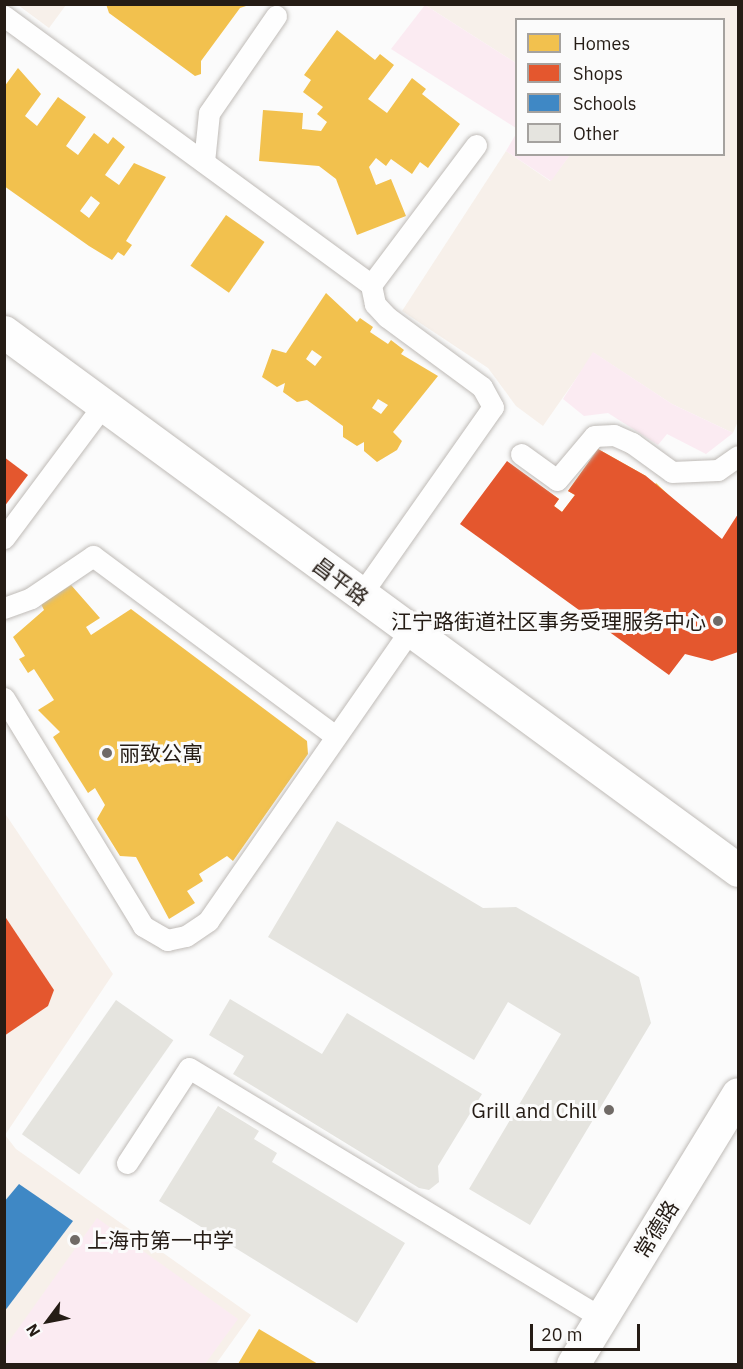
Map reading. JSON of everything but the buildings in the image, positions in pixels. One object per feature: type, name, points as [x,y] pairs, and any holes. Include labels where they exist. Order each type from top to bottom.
[{"type":"street","name":"昌平路","points":[[4,332],[409,632],[738,870]]},
{"type":"street","name":"常德路","points":[[573,1365],[738,1094]]},
{"type":"lane","points":[[4,16],[371,285],[375,304],[387,316],[482,387],[493,407],[360,596]]},
{"type":"lane","points":[[204,162],[209,113],[276,16]]},
{"type":"lane","points":[[371,285],[476,145]]},
{"type":"lane","points":[[4,538],[104,405]]},
{"type":"lane","points":[[521,454],[557,480],[594,436],[614,435],[632,443],[672,472],[718,470],[738,456]]},
{"type":"lane","points":[[4,608],[31,598],[93,556],[336,736]]},
{"type":"lane","points":[[4,698],[143,926],[167,940],[186,936],[208,921],[409,632]]},
{"type":"lane","points":[[127,1163],[189,1068],[601,1318]]},
{"type":"shaded area","points":[[18,5],[66,5],[49,28]]},
{"type":"shaded area","points":[[425,5],[738,5],[738,421],[733,433],[672,404],[594,353],[543,426],[516,406],[488,368],[402,311],[506,151],[550,181],[569,156],[725,156],[725,18],[515,18],[515,62]]},
{"type":"shaded area","points":[[425,5],[515,62],[515,127],[391,49]]},
{"type":"shaded area","points":[[515,136],[515,156],[569,156],[551,181],[506,151]]},
{"type":"shaded area","points":[[593,352],[672,404],[733,433],[706,454],[667,434],[658,445],[608,413],[584,416],[563,399]]},
{"type":"shaded area","name":"上海市第一中学","points":[[4,812],[113,974],[5,1135],[16,1149],[251,1315],[216,1364],[5,1364]]},
{"type":"shaded area","name":"上海市第一中学","points":[[97,1218],[238,1319],[205,1364],[5,1364],[5,1347]]},
{"type":"place","name":"江宁路街道社区事务受理服务中心","points":[[718,621]]},
{"type":"place","name":"丽致公寓","points":[[107,753]]},
{"type":"place","name":"Grill and Chill","points":[[609,1110]]},
{"type":"place","name":"上海市第一中学","points":[[75,1240]]}]
